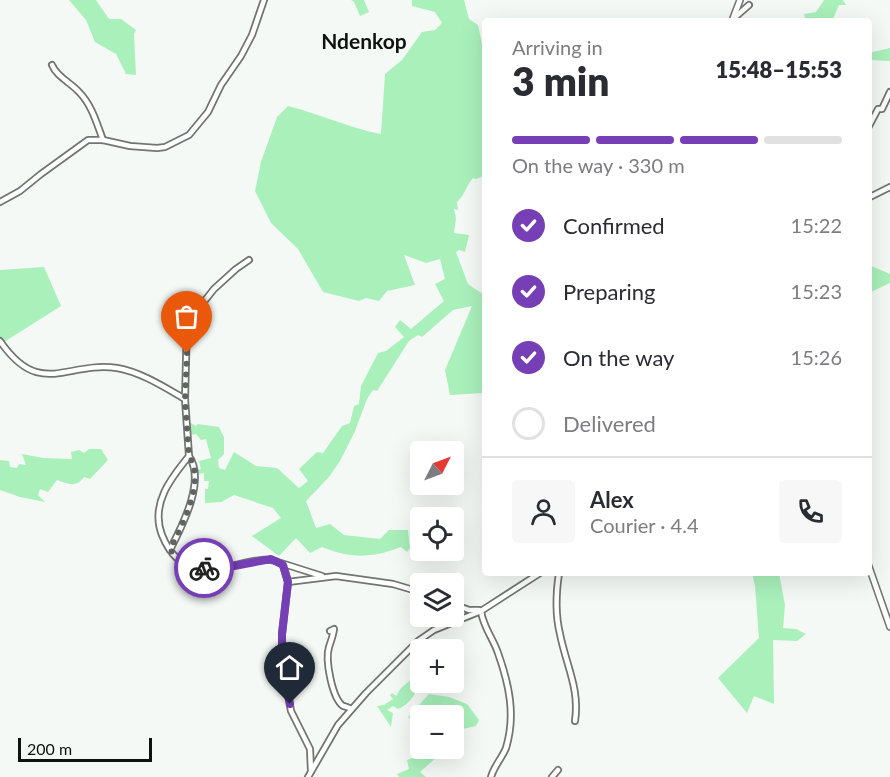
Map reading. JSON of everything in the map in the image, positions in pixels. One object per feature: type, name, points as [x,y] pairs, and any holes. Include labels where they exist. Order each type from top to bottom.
[{"type":"street","points":[[0,202],[24,189],[40,174],[87,141],[103,140],[130,146],[157,148],[165,147],[189,135],[208,112],[224,81],[245,49],[264,0]]},
{"type":"street","points":[[733,18],[740,0]]},
{"type":"street","points":[[734,18],[749,5]]},
{"type":"street","points":[[52,64],[56,72],[83,97],[103,140]]},
{"type":"street","points":[[872,120],[878,109],[882,109],[890,92]]},
{"type":"street","points":[[872,196],[890,187]]},
{"type":"street","points":[[170,550],[186,516],[195,470],[189,456],[185,399],[187,323],[214,289],[236,268],[249,260]]},
{"type":"street","points":[[0,340],[16,362],[39,372],[59,374],[93,368],[120,369],[156,383],[185,399]]},
{"type":"street","points":[[189,456],[169,482],[158,512],[159,529],[170,550],[182,562],[207,569],[268,559],[324,577]]},
{"type":"street","points":[[279,562],[285,570],[288,582],[282,634],[282,663],[291,711],[310,749],[311,771]]},
{"type":"street","points":[[872,575],[890,627]]},
{"type":"street","points":[[308,777],[333,732],[351,709],[418,641],[434,630],[481,610],[535,576]]},
{"type":"street","points":[[559,576],[556,593],[559,632],[577,695],[575,721]]},
{"type":"street","points":[[288,582],[341,577],[393,584],[410,589]]},
{"type":"street","points":[[464,608],[481,610]]},
{"type":"street","points":[[481,610],[485,627],[497,650],[511,697],[511,717],[506,746],[491,777]]},
{"type":"street","points":[[330,631],[334,629],[328,661],[334,694],[343,706],[351,709]]},
{"type":"street","points":[[552,777],[558,770]]},
{"type":"green space","points":[[69,0],[96,0],[109,19],[121,19],[136,30],[134,34],[136,75],[126,74],[116,54],[95,42],[86,20]]},
{"type":"green space","points":[[351,0],[364,0],[369,12],[360,16]]},
{"type":"green space","points":[[412,0],[464,0],[469,19],[478,25],[482,44],[482,177],[473,178],[457,202],[458,210],[454,209],[456,218],[454,233],[469,235],[465,252],[459,250],[456,252],[468,284],[482,294],[482,393],[450,395],[445,370],[472,306],[453,310],[422,337],[418,335],[409,341],[377,391],[373,390],[367,399],[340,461],[329,477],[306,501],[316,528],[330,524],[344,535],[380,539],[389,530],[408,530],[410,548],[407,552],[401,547],[362,556],[342,554],[322,547],[310,553],[296,538],[279,556],[252,536],[281,518],[273,508],[234,495],[221,502],[205,503],[205,489],[208,489],[209,481],[204,481],[204,473],[197,474],[197,470],[201,469],[199,461],[211,458],[206,439],[201,440],[196,434],[191,435],[189,422],[196,426],[198,424],[219,427],[224,437],[224,454],[218,460],[219,468],[225,470],[234,452],[256,466],[277,468],[299,488],[308,481],[299,469],[317,452],[323,453],[342,426],[350,423],[354,406],[359,404],[361,386],[378,353],[386,351],[404,337],[395,327],[400,320],[411,329],[444,301],[435,284],[445,279],[440,259],[426,263],[404,255],[415,285],[387,291],[379,301],[366,298],[359,301],[323,292],[298,249],[271,223],[255,191],[261,162],[277,117],[288,106],[381,134],[385,74],[402,60],[422,32],[435,30],[442,23],[435,12],[412,6]]},
{"type":"green space","points":[[824,0],[843,0],[846,5],[839,5],[833,18],[805,18],[804,14],[816,12]]},
{"type":"green space","points":[[890,48],[890,61],[872,60],[872,52]]},
{"type":"green space","points":[[872,266],[890,274],[890,283],[872,292]]},
{"type":"green space","points":[[44,267],[61,306],[4,342],[0,337],[0,270]]},
{"type":"green space","points":[[89,449],[101,449],[108,460],[90,479],[84,477],[78,483],[72,484],[57,480],[48,492],[40,489],[38,495],[45,502],[0,490],[0,460],[9,461],[10,467],[17,468],[19,464],[26,465],[22,454],[43,458],[72,459],[71,452],[79,450],[84,453]]},
{"type":"green space","points":[[753,576],[780,576],[785,605],[783,628],[796,629],[806,634],[797,641],[773,640],[774,704],[754,696],[747,713],[718,678],[759,638]]},
{"type":"green space","points":[[410,680],[410,693],[415,693],[403,707],[398,709],[393,706],[387,710],[393,713],[391,727],[377,706],[384,705],[393,699],[390,695],[392,693],[396,696]]},
{"type":"green space","points":[[429,694],[449,697],[467,704],[479,720],[476,726],[464,729],[464,705],[419,705]]},
{"type":"green space","points":[[435,759],[420,772],[426,777],[399,777],[397,774],[409,769],[407,760]]},
{"type":"way so far","points":[[187,353],[185,399],[189,456],[196,474],[189,509],[170,550],[182,562],[204,568]]},
{"type":"district","name":"Ndenkop","points":[[364,42]]},
{"type":"route","points":[[204,568],[218,569],[271,559],[283,565],[288,582],[282,634],[282,663],[290,704]]}]
